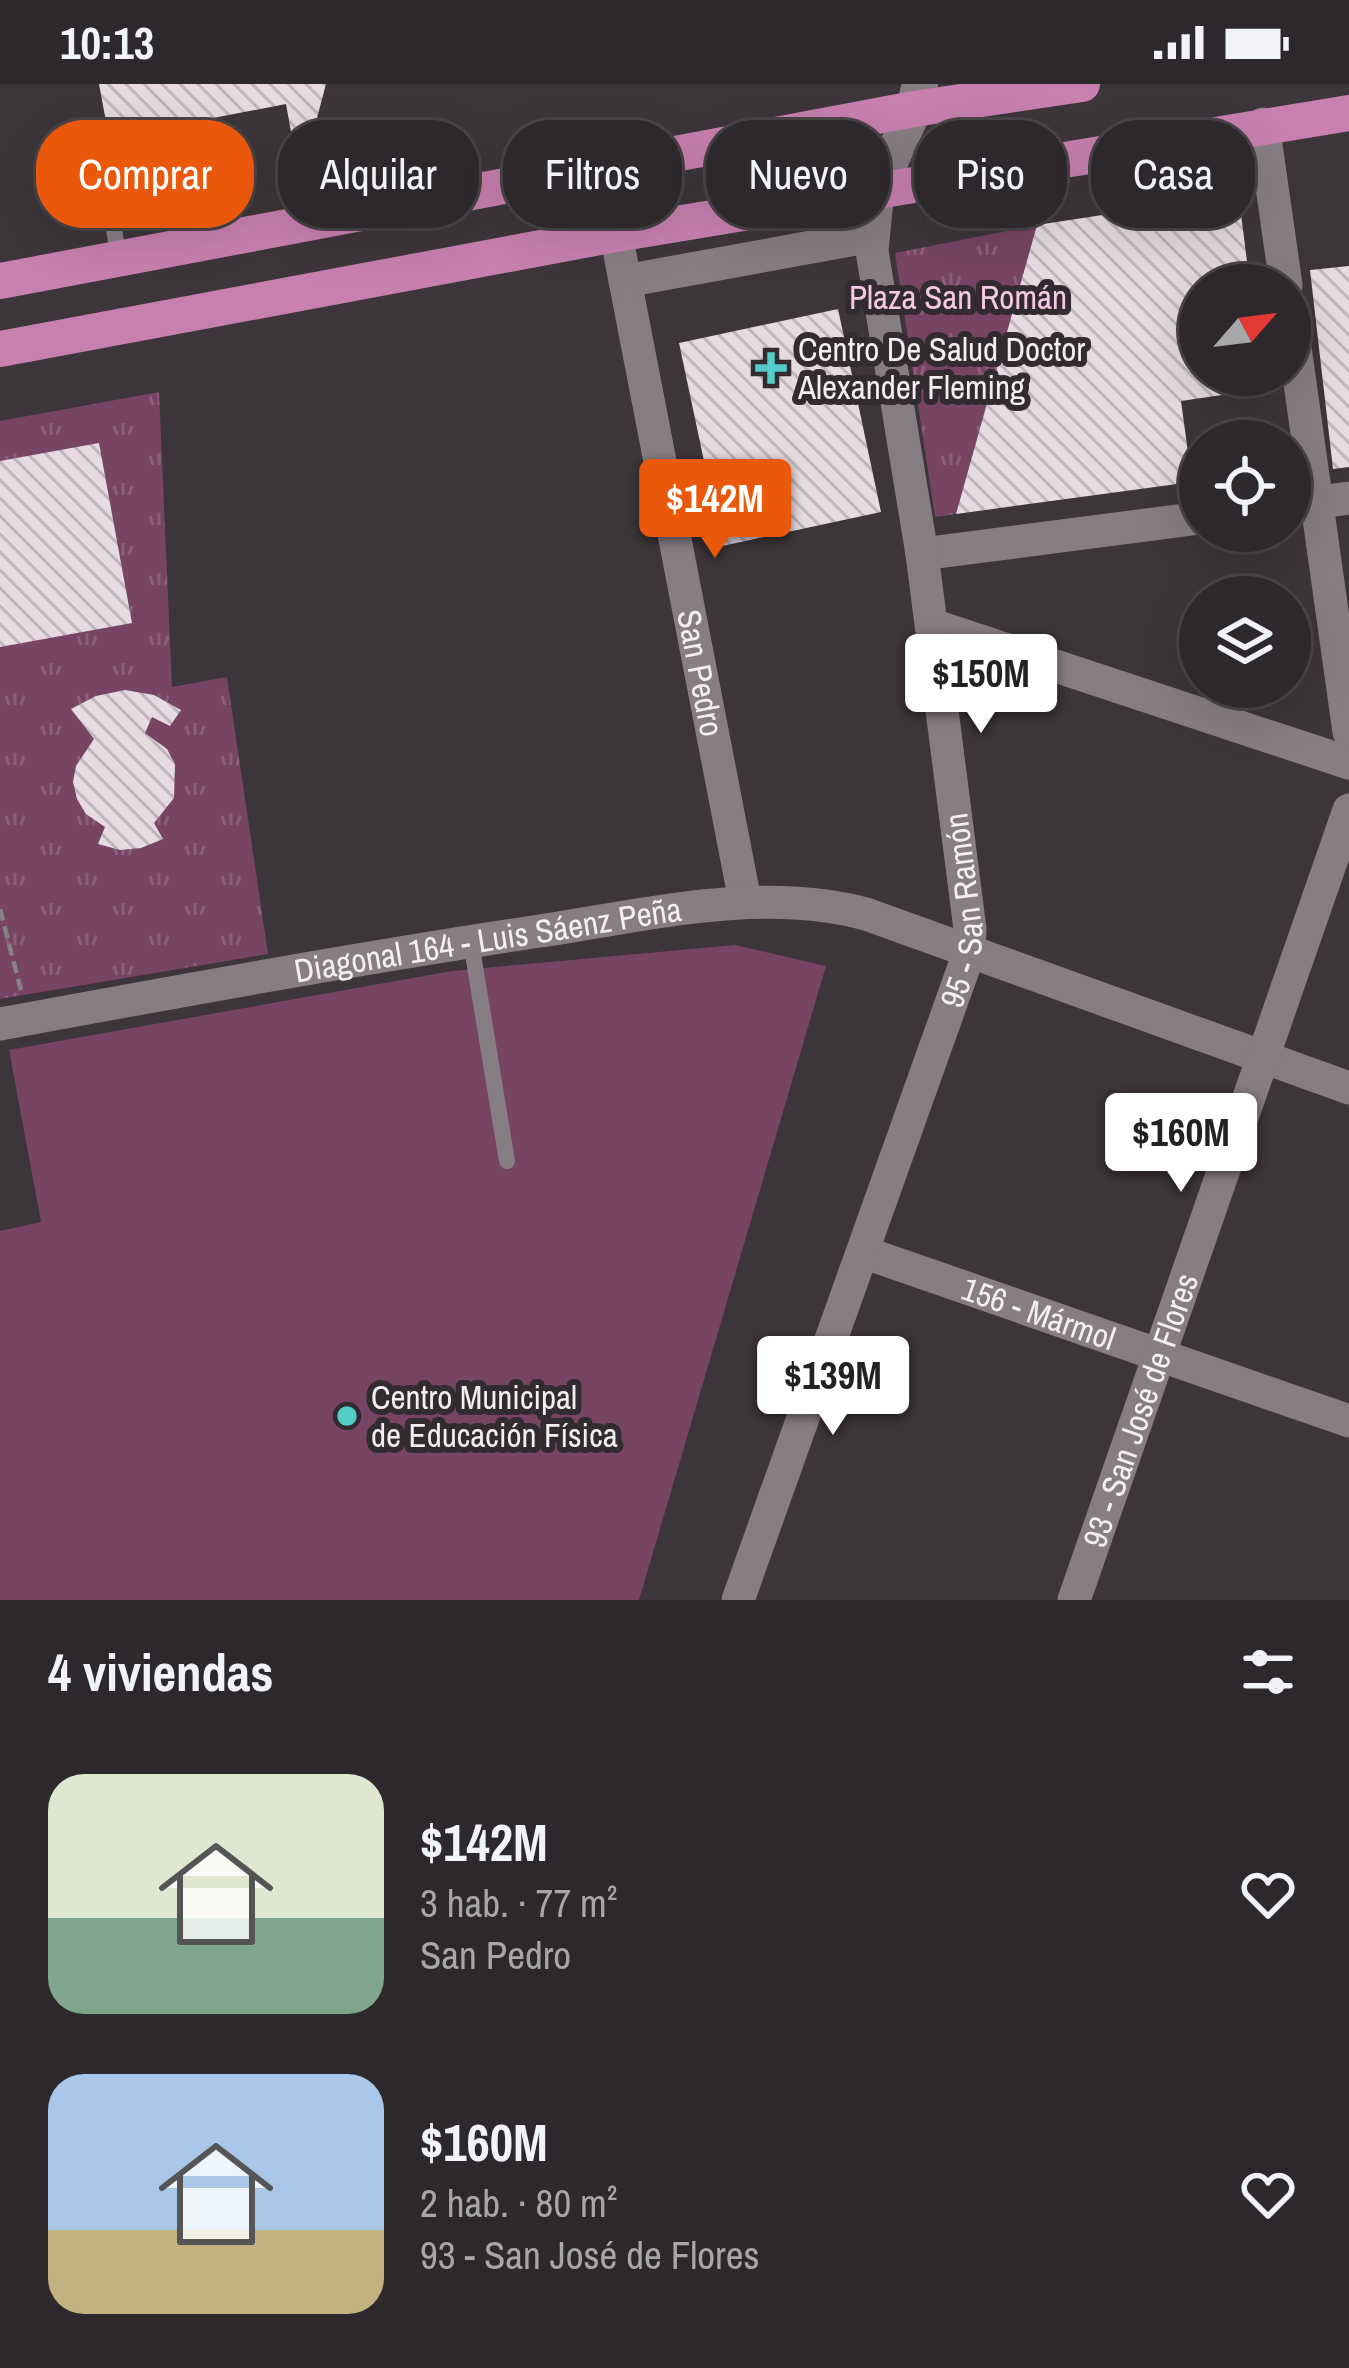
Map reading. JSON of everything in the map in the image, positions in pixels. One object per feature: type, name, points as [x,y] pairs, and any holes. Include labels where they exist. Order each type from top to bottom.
[{"type":"main road","points":[[0,280],[917,97],[1082,84]]},
{"type":"main road","points":[[890,187],[1349,113]]},
{"type":"main road","points":[[0,349],[706,219]]},
{"type":"street","points":[[890,161],[917,97]]},
{"type":"street","points":[[1263,124],[1283,264]]},
{"type":"street","name":"95 - San Ramón","points":[[738,1600],[969,952],[970,928],[932,626],[873,228]]},
{"type":"street","name":"San Pedro","points":[[616,234],[745,901]]},
{"type":"street","points":[[625,281],[872,236]]},
{"type":"street","points":[[1303,396],[1349,731]]},
{"type":"street","points":[[922,554],[1179,521]]},
{"type":"street","points":[[932,626],[1349,764]]},
{"type":"street","name":"93 - San José de Flores","points":[[1074,1600],[1349,810]]},
{"type":"street","name":"Diagonal 164 - Luis Sáenz Peña","points":[[14,1022],[472,942],[745,901],[844,908],[1349,1088]]},
{"type":"street","name":"156 - Mármol","points":[[863,1252],[1349,1421]]},
{"type":"lane","points":[[114,228],[119,259]]},
{"type":"lane","points":[[472,942],[507,1161]]},
{"type":"path","points":[[0,909],[14,1022]]},
{"type":"green space","name":"Plaza San Román","points":[[1036,228],[956,514],[935,517],[895,253]]},
{"type":"green space","points":[[159,392],[172,687],[227,677],[268,954],[0,999],[0,421]]},
{"type":"green space","name":"Centro Municipal de Educación Física","points":[[735,945],[826,966],[639,1600],[0,1600],[0,1231],[41,1222],[9,1050],[452,971]]},
{"type":"building","points":[[99,84],[326,84],[316,120],[289,120],[286,104],[203,120],[106,120]]},
{"type":"building","points":[[1091,217],[1091,228],[1243,228],[1247,264],[1179,264],[1179,396],[1215,396],[1181,401],[1179,484],[956,514],[1036,228],[1067,228],[1067,220]]},
{"type":"building","points":[[1349,266],[1349,467],[1333,469],[1311,270]]},
{"type":"building","points":[[838,309],[881,512],[722,546],[679,343]]},
{"type":"building","points":[[99,443],[132,623],[0,647],[0,461]]},
{"type":"building","points":[[125,690],[154,695],[181,710],[170,726],[152,717],[145,733],[167,749],[175,764],[174,798],[154,823],[163,839],[120,850],[98,844],[105,827],[86,814],[77,799],[76,766],[94,739],[71,709],[96,696]]},
{"type":"place","name":"Centro De Salud Doctor Alexander Fleming","points":[[771,368]]},
{"type":"place","name":"Centro Municipal de Educación Física","points":[[347,1416]]}]
